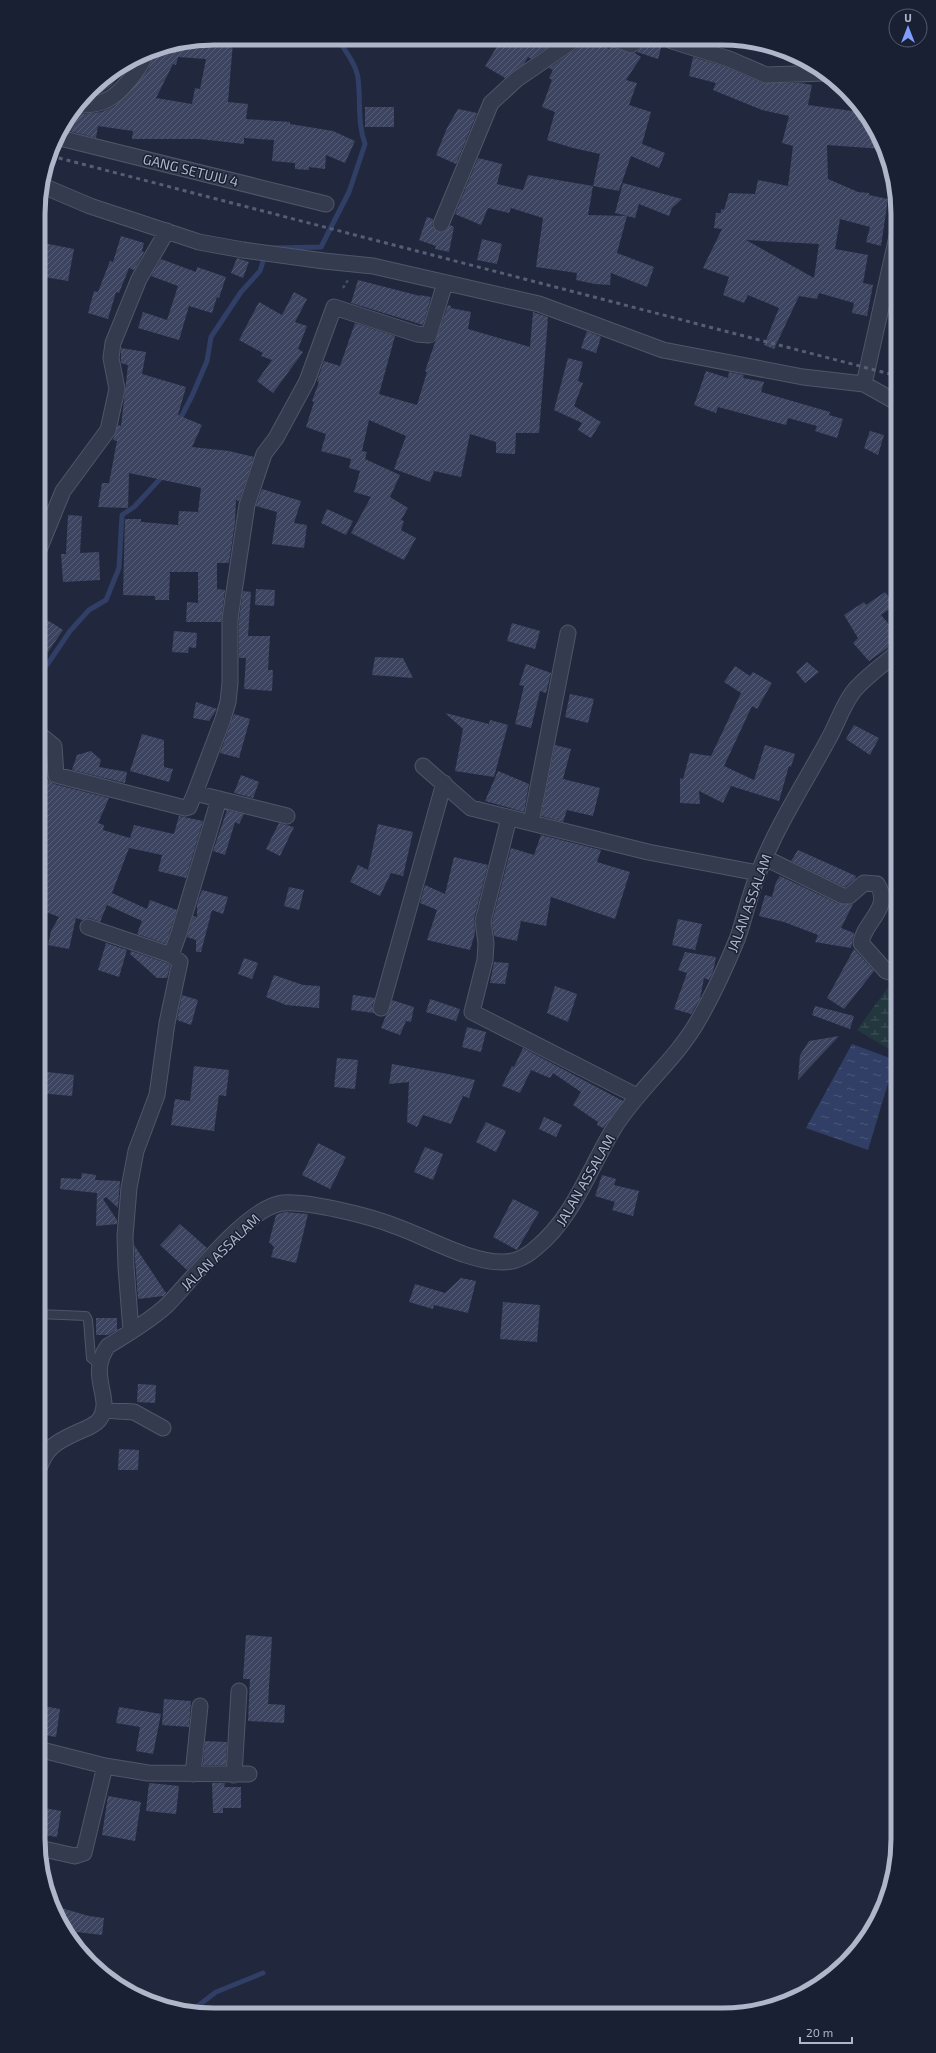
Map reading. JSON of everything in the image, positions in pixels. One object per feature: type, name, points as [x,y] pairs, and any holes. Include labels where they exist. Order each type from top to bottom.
[{"type":"street","points":[[441,224],[491,103],[517,79],[567,45]]},
{"type":"street","points":[[685,45],[729,59],[766,75],[815,73]]},
{"type":"street","points":[[86,104],[106,101],[119,91],[143,60]]},
{"type":"street","name":"GANG SETUJU 4","points":[[62,139],[326,204]]},
{"type":"street","points":[[47,188],[90,206],[199,242],[243,250],[373,266],[540,304],[663,350],[803,377],[864,384],[891,399]]},
{"type":"street","points":[[45,535],[63,491],[108,430],[117,389],[111,358],[112,343],[139,280],[167,231]]},
{"type":"street","points":[[864,384],[891,263]]},
{"type":"street","points":[[45,739],[54,746],[55,774],[59,776],[185,808],[189,807],[223,719],[228,702],[230,683],[230,619],[248,505],[264,454],[276,438],[307,382],[332,309],[337,307],[417,334],[429,335],[445,283]]},
{"type":"street","points":[[531,823],[568,633]]},
{"type":"street","name":"JALAN ASSALAM","points":[[98,1364],[101,1356],[108,1346],[165,1307],[216,1252],[254,1217],[272,1206],[284,1203],[310,1206],[370,1217],[480,1258],[503,1262],[516,1260],[536,1249],[565,1219],[612,1132],[637,1096],[672,1055],[698,1021],[737,938],[758,873],[776,832],[830,737],[842,710],[854,691],[891,658]]},
{"type":"street","points":[[423,766],[471,808],[648,852],[758,873]]},
{"type":"street","points":[[381,1008],[444,784]]},
{"type":"street","points":[[195,793],[287,816]]},
{"type":"street","points":[[170,955],[179,933],[219,799]]},
{"type":"street","points":[[509,818],[484,921],[486,943],[485,960],[472,1012],[637,1096]]},
{"type":"street","points":[[765,858],[843,896],[849,896],[864,883],[877,884],[882,890],[883,901],[861,943],[886,971],[891,972]]},
{"type":"street","points":[[88,926],[170,955],[180,962],[167,1023],[157,1096],[136,1151],[126,1212],[126,1267],[132,1331]]},
{"type":"street","points":[[45,1456],[48,1449],[61,1440],[89,1428],[99,1420],[103,1410],[104,1399],[98,1377],[98,1364]]},
{"type":"street","points":[[103,1410],[134,1412],[163,1428]]},
{"type":"street","points":[[234,1775],[239,1691]]},
{"type":"street","points":[[193,1774],[200,1706]]},
{"type":"street","points":[[45,1751],[105,1766],[148,1773],[250,1774]]},
{"type":"street","points":[[45,1849],[75,1856],[84,1853],[105,1766]]},
{"type":"lane","points":[[45,1314],[86,1316],[88,1320],[91,1358],[98,1364]]},
{"type":"green space","points":[[891,983],[891,1050],[857,1030]]},
{"type":"water","points":[[852,1044],[891,1059],[891,1073],[868,1150],[806,1128]]},
{"type":"building","points":[[233,45],[228,102],[248,104],[246,119],[290,122],[290,124],[333,131],[355,141],[345,163],[326,155],[325,169],[309,167],[309,170],[295,169],[295,163],[272,161],[274,140],[244,138],[244,144],[200,139],[132,139],[133,131],[98,126],[96,138],[68,130],[79,113],[83,114],[102,112],[115,106],[148,70],[153,56],[170,51],[192,46]],"holes":[[[178,57],[206,59],[200,89],[195,88],[192,104],[156,98],[173,64],[176,65]]]},
{"type":"building","points":[[498,45],[551,45],[531,59],[528,57],[524,64],[505,78],[485,66]]},
{"type":"building","points":[[580,45],[600,45],[609,49],[611,46],[628,53],[635,53],[641,57],[626,80],[637,83],[629,105],[651,112],[642,144],[665,153],[659,168],[631,156],[619,191],[593,186],[600,154],[547,140],[555,112],[542,107],[552,80],[549,78],[553,70],[549,68]]},
{"type":"building","points":[[645,45],[662,45],[658,59],[637,52]]},
{"type":"building","points":[[693,57],[726,67],[763,83],[801,83],[812,85],[808,105],[852,111],[853,107],[862,120],[874,139],[878,149],[827,145],[828,179],[858,192],[869,193],[869,195],[888,199],[881,246],[866,242],[870,227],[840,219],[835,249],[868,255],[863,283],[873,285],[867,316],[852,313],[854,303],[819,293],[817,299],[799,296],[774,349],[764,345],[779,308],[748,295],[744,303],[723,295],[729,277],[703,268],[722,229],[714,228],[716,213],[721,213],[721,209],[724,210],[729,193],[755,194],[758,180],[788,186],[793,146],[782,143],[789,116],[762,110],[713,90],[716,83],[689,76]],"holes":[[[746,240],[819,244],[814,278]]]},
{"type":"building","points":[[121,73],[111,86],[101,93],[96,94],[111,80]]},
{"type":"building","points":[[365,107],[394,107],[394,127],[365,127]]},
{"type":"building","points":[[458,109],[477,113],[456,164],[436,155],[447,128]]},
{"type":"building","points":[[478,158],[502,164],[497,184],[523,190],[528,175],[593,186],[588,215],[627,216],[617,253],[654,267],[647,287],[611,273],[610,285],[595,284],[576,280],[577,273],[536,267],[543,218],[511,208],[509,213],[488,208],[481,225],[455,214]]},
{"type":"building","points":[[623,183],[682,199],[672,208],[669,216],[639,204],[635,218],[615,213]]},
{"type":"building","points":[[427,217],[433,219],[432,226],[438,232],[446,231],[450,225],[454,227],[449,252],[435,249],[436,246],[419,240]]},
{"type":"building","points":[[121,236],[144,243],[142,251],[144,252],[134,270],[129,268],[119,293],[116,292],[108,319],[88,313],[94,291],[98,292],[110,261],[113,262]]},
{"type":"building","points":[[482,239],[502,244],[497,264],[477,260]]},
{"type":"building","points":[[45,243],[74,249],[68,281],[45,277]]},
{"type":"building","points":[[237,258],[249,262],[243,278],[231,273]]},
{"type":"building","points":[[161,259],[196,272],[197,267],[226,277],[212,313],[189,306],[179,340],[138,328],[143,312],[167,320],[178,286],[151,276]]},
{"type":"building","points":[[358,280],[420,296],[431,297],[423,325],[351,303]]},
{"type":"building","points":[[294,292],[307,299],[295,322],[307,326],[298,349],[303,352],[273,393],[257,381],[272,360],[261,356],[263,353],[239,340],[259,302],[282,315]]},
{"type":"building","points":[[448,305],[451,306],[451,308],[471,312],[468,329],[530,347],[533,312],[548,317],[539,433],[516,433],[515,454],[496,453],[496,442],[470,434],[461,477],[434,471],[430,482],[394,469],[406,436],[369,420],[362,451],[367,452],[365,459],[400,475],[390,497],[408,508],[401,520],[404,521],[401,530],[416,538],[404,560],[351,533],[371,497],[354,492],[360,471],[349,468],[351,459],[321,451],[326,434],[306,427],[314,402],[312,401],[319,382],[317,381],[324,361],[340,366],[355,323],[395,336],[379,394],[417,405],[427,372],[425,371]]},
{"type":"building","points":[[587,331],[601,337],[596,353],[581,348]]},
{"type":"building","points":[[121,348],[146,352],[142,374],[186,387],[178,415],[202,425],[192,447],[229,451],[254,457],[239,501],[236,500],[235,523],[229,563],[217,563],[217,589],[225,590],[221,622],[186,622],[187,602],[198,603],[198,572],[170,572],[169,600],[155,600],[155,596],[123,595],[125,519],[141,519],[141,522],[178,525],[179,511],[198,512],[201,488],[129,473],[128,508],[98,507],[102,483],[109,483],[117,441],[113,440],[118,425],[121,426],[128,365],[121,363]]},
{"type":"building","points":[[568,358],[583,362],[578,381],[583,383],[574,406],[601,422],[591,438],[578,430],[582,423],[554,410]]},
{"type":"building","points":[[706,371],[728,378],[729,372],[744,375],[743,378],[764,382],[761,392],[830,412],[829,415],[843,419],[837,438],[815,431],[817,426],[788,418],[786,425],[718,407],[716,413],[694,405]]},
{"type":"building","points":[[870,431],[884,435],[878,455],[864,448]]},
{"type":"building","points":[[262,489],[301,501],[294,523],[307,525],[304,548],[272,544],[277,512],[256,506]]},
{"type":"building","points":[[327,509],[353,521],[346,535],[321,523]]},
{"type":"building","points":[[68,515],[82,516],[80,553],[99,552],[100,580],[63,582],[61,554],[66,554]]},
{"type":"building","points":[[256,589],[275,590],[274,606],[255,605]]},
{"type":"building","points":[[243,591],[251,592],[248,636],[270,636],[268,670],[273,670],[272,691],[244,689],[246,658],[239,658],[239,620]]},
{"type":"building","points":[[885,592],[891,600],[891,608],[881,615],[891,627],[891,642],[888,645],[889,647],[869,661],[853,643],[858,638],[844,615],[864,602],[866,605]]},
{"type":"building","points":[[45,618],[63,630],[48,652],[45,650]]},
{"type":"building","points":[[512,623],[540,631],[535,649],[507,641]]},
{"type":"building","points":[[174,631],[197,633],[196,648],[189,647],[188,653],[172,652]]},
{"type":"building","points":[[375,657],[403,658],[413,678],[372,675]]},
{"type":"building","points":[[807,662],[819,672],[805,683],[796,672]]},
{"type":"building","points":[[526,664],[551,673],[546,693],[540,691],[531,728],[515,724],[524,686],[519,685]]},
{"type":"building","points":[[735,666],[750,676],[753,672],[772,683],[757,709],[752,706],[724,766],[754,780],[765,745],[795,754],[791,767],[789,766],[779,801],[731,786],[723,803],[699,791],[700,804],[680,803],[680,778],[683,779],[690,753],[711,756],[741,693],[724,682]]},
{"type":"building","points":[[570,694],[594,699],[588,723],[565,717]]},
{"type":"building","points":[[196,702],[217,709],[209,721],[193,718]]},
{"type":"building","points":[[445,713],[489,724],[490,720],[508,725],[494,777],[455,771],[463,729]]},
{"type":"building","points":[[234,714],[250,719],[239,758],[220,753]]},
{"type":"building","points":[[854,725],[879,738],[870,755],[846,739]]},
{"type":"building","points":[[142,734],[164,740],[164,767],[173,769],[169,782],[130,771]]},
{"type":"building","points":[[555,745],[571,749],[563,779],[600,788],[593,816],[567,810],[563,822],[541,816]]},
{"type":"building","points":[[91,751],[101,760],[99,767],[127,772],[125,783],[72,770],[77,755]]},
{"type":"building","points":[[498,771],[529,784],[524,812],[485,801]]},
{"type":"building","points":[[241,775],[259,782],[253,798],[234,793]]},
{"type":"building","points":[[45,779],[49,780],[54,784],[109,798],[98,823],[104,825],[103,830],[130,838],[134,825],[174,834],[179,816],[203,821],[186,878],[158,871],[162,855],[129,848],[112,893],[147,909],[150,900],[177,910],[166,944],[137,934],[142,921],[107,905],[100,922],[90,918],[82,920],[76,918],[69,949],[48,945],[51,931],[59,917],[45,912],[45,874],[47,869],[45,868]]},
{"type":"building","points":[[227,810],[244,814],[239,824],[235,822],[225,855],[213,851]]},
{"type":"building","points":[[279,823],[294,827],[280,856],[266,849]]},
{"type":"building","points":[[378,824],[413,832],[403,876],[391,873],[380,896],[350,882],[358,865],[368,870]]},
{"type":"building","points":[[541,835],[601,850],[597,862],[630,872],[615,919],[551,897],[546,926],[521,921],[517,941],[494,936],[492,922],[511,848],[534,855]]},
{"type":"building","points":[[798,850],[856,876],[855,879],[845,887],[791,861]]},
{"type":"building","points":[[454,857],[488,865],[474,919],[475,933],[470,950],[427,940],[437,910],[420,903],[425,885],[445,894]]},
{"type":"building","points":[[780,876],[839,904],[853,904],[841,928],[854,933],[851,948],[815,942],[818,935],[784,922],[759,916],[765,895],[772,897],[776,882]]},
{"type":"building","points":[[289,887],[304,890],[299,910],[284,906]]},
{"type":"building","points":[[202,890],[228,897],[223,914],[212,910],[201,952],[196,952],[196,940],[187,937],[193,916],[197,917],[197,904]]},
{"type":"building","points":[[678,919],[702,924],[695,950],[672,945]]},
{"type":"building","points":[[106,943],[127,950],[119,977],[98,970]]},
{"type":"building","points":[[854,949],[874,971],[844,1009],[827,998]]},
{"type":"building","points":[[131,951],[167,963],[170,966],[167,978],[157,978],[130,954]]},
{"type":"building","points":[[685,952],[716,957],[713,972],[709,980],[704,978],[700,999],[691,1014],[674,1009],[687,973],[678,970]]},
{"type":"building","points":[[244,958],[258,963],[252,979],[238,974]]},
{"type":"building","points":[[494,962],[509,963],[505,984],[490,983]]},
{"type":"building","points":[[274,975],[303,985],[320,986],[319,1008],[286,1005],[266,997]]},
{"type":"building","points":[[555,986],[577,994],[568,1022],[547,1013]]},
{"type":"building","points":[[182,995],[198,1000],[191,1025],[177,1020]]},
{"type":"building","points":[[353,995],[375,998],[372,1006],[374,1013],[351,1010]]},
{"type":"building","points":[[430,999],[460,1009],[456,1021],[426,1012]]},
{"type":"building","points":[[392,1000],[414,1007],[411,1022],[406,1021],[400,1035],[381,1028]]},
{"type":"building","points":[[815,1006],[854,1016],[850,1029],[812,1015]]},
{"type":"building","points":[[467,1027],[486,1032],[481,1052],[462,1047]]},
{"type":"building","points":[[839,1036],[798,1080],[800,1055],[809,1041]]},
{"type":"building","points":[[523,1048],[623,1101],[603,1128],[597,1125],[598,1122],[573,1105],[581,1092],[553,1073],[550,1078],[531,1070],[520,1093],[502,1086],[512,1066],[514,1067]]},
{"type":"building","points":[[337,1058],[358,1060],[355,1089],[334,1087]]},
{"type":"building","points":[[392,1064],[475,1080],[469,1098],[463,1096],[451,1124],[423,1115],[417,1127],[407,1122],[409,1082],[389,1084]]},
{"type":"building","points":[[194,1066],[229,1070],[226,1096],[219,1095],[214,1131],[171,1125],[175,1099],[190,1101]]},
{"type":"building","points":[[45,1072],[74,1075],[72,1096],[45,1094]]},
{"type":"building","points":[[544,1117],[562,1125],[556,1137],[539,1129]]},
{"type":"building","points":[[486,1122],[506,1131],[496,1152],[476,1142]]},
{"type":"building","points":[[318,1143],[346,1157],[330,1189],[302,1175]]},
{"type":"building","points":[[425,1147],[443,1154],[433,1180],[414,1172]]},
{"type":"building","points":[[82,1173],[96,1175],[95,1180],[120,1181],[118,1208],[106,1197],[103,1199],[117,1220],[117,1224],[96,1226],[97,1193],[60,1189],[61,1178],[81,1179]]},
{"type":"building","points":[[602,1175],[616,1179],[614,1185],[639,1191],[633,1216],[612,1210],[615,1202],[595,1196]]},
{"type":"building","points":[[513,1199],[539,1212],[517,1250],[493,1237]]},
{"type":"building","points":[[284,1212],[308,1214],[296,1263],[271,1257],[274,1247],[269,1242],[276,1215]]},
{"type":"building","points":[[180,1224],[207,1248],[187,1270],[160,1245]]},
{"type":"building","points":[[134,1245],[166,1293],[163,1296],[138,1299]]},
{"type":"building","points":[[461,1278],[476,1281],[468,1313],[434,1305],[433,1309],[409,1302],[415,1284],[445,1293]]},
{"type":"building","points":[[503,1302],[540,1305],[537,1342],[500,1339]]},
{"type":"building","points":[[96,1318],[117,1318],[117,1330],[108,1335],[96,1335]]},
{"type":"building","points":[[138,1384],[156,1385],[155,1403],[137,1402]]},
{"type":"building","points":[[119,1449],[139,1450],[138,1470],[118,1470]]},
{"type":"building","points":[[246,1635],[272,1637],[268,1704],[285,1705],[284,1723],[248,1721],[250,1679],[243,1679]]},
{"type":"building","points":[[164,1699],[191,1701],[189,1727],[162,1725]]},
{"type":"building","points":[[45,1706],[60,1709],[56,1737],[45,1735]]},
{"type":"building","points":[[119,1707],[161,1714],[153,1754],[136,1751],[140,1727],[116,1723]]},
{"type":"building","points":[[205,1741],[227,1742],[226,1765],[203,1765]]},
{"type":"building","points":[[149,1783],[179,1786],[176,1814],[146,1811]]},
{"type":"building","points":[[212,1783],[225,1783],[224,1787],[241,1787],[241,1808],[223,1808],[223,1813],[213,1813]]},
{"type":"building","points":[[108,1796],[141,1802],[135,1841],[102,1835]]},
{"type":"building","points":[[45,1808],[61,1811],[57,1837],[45,1835]]},
{"type":"building","points":[[59,1908],[89,1916],[104,1918],[102,1935],[77,1932],[75,1935]]},
{"type":"waterway","points":[[270,248],[321,247],[349,192],[365,144],[361,128],[357,73],[353,63],[342,45]]},
{"type":"waterway","points":[[179,421],[192,396],[207,361],[211,337],[241,292],[260,271],[265,255]]},
{"type":"waterway","points":[[45,667],[70,631],[89,610],[106,600],[119,568],[122,515],[134,507],[160,479],[161,475]]},
{"type":"waterway","points":[[196,2007],[216,1992],[263,1973]]},
{"type":"railway","points":[[55,157],[891,374]]}]
